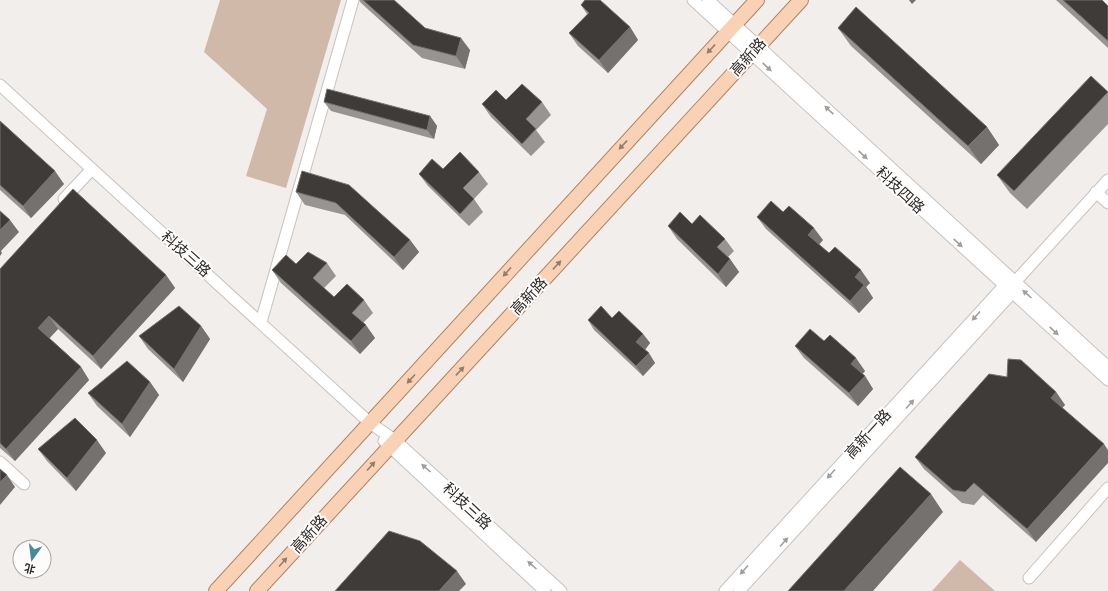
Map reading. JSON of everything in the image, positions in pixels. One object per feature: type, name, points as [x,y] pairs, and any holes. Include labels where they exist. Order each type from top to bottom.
[{"type":"main road","name":"高新路","points":[[216,591],[582,189],[757,0]]},
{"type":"main road","name":"高新路","points":[[257,591],[801,0]]},
{"type":"street","points":[[261,322],[353,0]]},
{"type":"street","name":"科技四路","points":[[693,0],[731,28],[755,49],[1011,287],[1108,380]]},
{"type":"street","name":"科技四路","points":[[708,0],[731,28]]},
{"type":"street","name":"科技三路","points":[[0,86],[261,322],[370,423],[545,591]]},
{"type":"street","points":[[56,208],[92,169]]},
{"type":"street","name":"高新一路","points":[[739,591],[1108,180]]},
{"type":"street","points":[[1096,192],[1108,203]]},
{"type":"street","name":"科技四路","points":[[1011,287],[1108,367]]},
{"type":"street","name":"高新一路","points":[[724,591],[1011,287]]},
{"type":"street","name":"科技三路","points":[[392,444],[561,591]]},
{"type":"street","points":[[0,462],[24,484]]},
{"type":"street","points":[[1029,578],[1108,488]]},
{"type":"shaded area","points":[[220,0],[341,0],[286,188],[246,176],[267,109],[204,52]]},
{"type":"shaded area","points":[[960,560],[995,591],[932,591]]},
{"type":"building","points":[[363,0],[394,0],[425,28],[461,38],[456,56],[413,45]]},
{"type":"building","points":[[585,0],[600,0],[630,27],[599,60],[569,33],[589,13],[581,5]]},
{"type":"building","points":[[1063,0],[1102,0],[1108,6],[1108,41]]},
{"type":"building","points":[[856,7],[987,127],[968,146],[838,28]]},
{"type":"building","points":[[1091,76],[1108,92],[1014,191],[997,175]]},
{"type":"building","points":[[522,84],[542,102],[526,119],[536,129],[522,144],[482,104],[496,90],[506,100]]},
{"type":"building","points":[[327,89],[430,116],[427,130],[324,102]]},
{"type":"building","points":[[0,121],[55,171],[23,206],[0,185]]},
{"type":"building","points":[[460,152],[479,172],[463,188],[474,199],[460,214],[419,174],[432,159],[443,169]]},
{"type":"building","points":[[302,171],[349,185],[410,240],[394,257],[336,203],[296,192]]},
{"type":"building","points":[[73,189],[166,275],[93,356],[49,316],[38,328],[81,367],[6,449],[0,443],[0,269]]},
{"type":"building","points":[[771,201],[783,212],[789,206],[814,228],[808,235],[829,253],[835,247],[861,270],[855,277],[864,285],[850,301],[757,217]]},
{"type":"building","points":[[0,211],[10,220],[0,230]]},
{"type":"building","points":[[680,212],[692,224],[700,215],[725,239],[717,247],[730,259],[718,274],[668,226]]},
{"type":"building","points":[[308,252],[327,263],[313,278],[334,297],[347,284],[364,300],[352,313],[366,325],[351,341],[272,270],[286,255],[296,264]]},
{"type":"building","points":[[179,306],[201,326],[174,369],[139,336]]},
{"type":"building","points":[[601,306],[612,318],[619,311],[643,334],[636,342],[649,353],[636,366],[588,320]]},
{"type":"building","points":[[810,329],[824,341],[830,335],[856,358],[851,364],[865,376],[849,393],[795,346]]},
{"type":"building","points":[[1008,359],[1021,360],[1056,392],[1051,398],[1104,444],[1027,529],[974,483],[965,492],[953,490],[915,457],[989,374],[1007,377]]},
{"type":"building","points":[[127,361],[150,382],[122,424],[88,393]]},
{"type":"building","points":[[75,418],[97,440],[67,478],[38,449]]},
{"type":"building","points":[[900,467],[931,494],[844,591],[788,591]]},
{"type":"building","points":[[0,469],[7,475],[0,482]]},
{"type":"building","points":[[389,531],[420,541],[457,571],[439,591],[335,591]]}]
